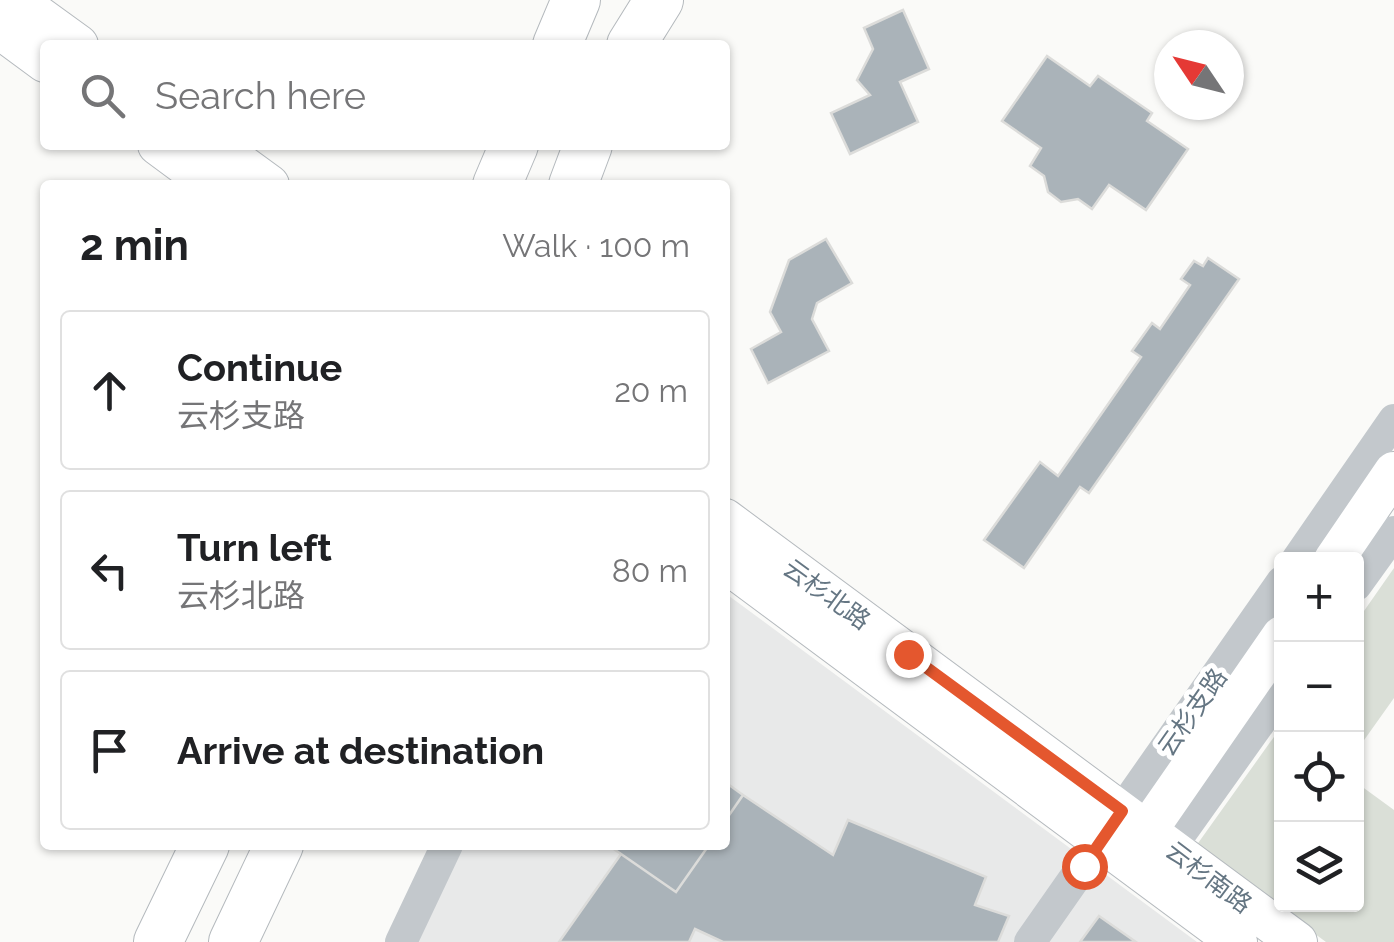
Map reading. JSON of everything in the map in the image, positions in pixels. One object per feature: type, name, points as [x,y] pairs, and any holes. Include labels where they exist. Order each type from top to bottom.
[{"type":"highway","points":[[559,40],[576,0]]},
{"type":"highway","points":[[631,40],[643,0]]},
{"type":"highway","points":[[632,40],[658,0]]},
{"type":"highway","points":[[500,180],[512,150]]},
{"type":"highway","points":[[574,180],[586,150]]},
{"type":"highway","points":[[158,942],[203,850]]},
{"type":"highway","points":[[233,942],[278,850]]},
{"type":"main road","points":[[16,0],[71,40]]},
{"type":"main road","points":[[0,29],[40,58]]},
{"type":"main road","points":[[165,150],[205,180]]},
{"type":"main road","points":[[221,150],[262,180]]},
{"type":"main road","points":[[1339,552],[1394,472]]},
{"type":"main road","name":"云杉北路","points":[[730,523],[1136,845]]},
{"type":"main road","name":"云杉北路","points":[[730,565],[1136,845]]},
{"type":"main road","points":[[1136,845],[1278,642]]},
{"type":"main road","name":"云杉南路","points":[[1136,845],[1237,942]]},
{"type":"main road","name":"云杉南路","points":[[1136,845],[1297,942]]},
{"type":"street","points":[[1303,552],[1394,420]]},
{"type":"street","points":[[1364,574],[1394,532]]},
{"type":"street","name":"云杉支路","points":[[1136,845],[1274,596]]},
{"type":"street","points":[[1030,942],[1136,845],[1274,699]]},
{"type":"street","points":[[401,942],[445,850]]},
{"type":"shaded area","points":[[1394,568],[1394,698],[1364,740],[1364,642],[1364,611]]},
{"type":"shaded area","points":[[730,597],[1197,942],[417,942],[461,850],[730,850]]},
{"type":"shaded area","points":[[1274,737],[1274,904],[1196,846]]},
{"type":"shaded area","points":[[1364,788],[1394,810],[1394,942],[1326,942],[1285,912],[1364,912]]},
{"type":"building","points":[[903,10],[929,69],[900,82],[918,122],[850,154],[831,113],[870,95],[857,80],[873,49],[864,28]]},
{"type":"building","points":[[1047,56],[1090,86],[1098,76],[1152,113],[1147,121],[1188,149],[1146,210],[1109,185],[1092,209],[1078,199],[1061,202],[1048,192],[1044,176],[1030,166],[1041,148],[1002,121]]},
{"type":"building","points":[[826,239],[852,283],[817,303],[812,319],[829,351],[768,383],[751,349],[781,332],[770,312],[789,260]]},
{"type":"building","points":[[1208,258],[1239,279],[1089,493],[1080,487],[1024,568],[984,540],[1040,462],[1058,476],[1141,357],[1132,351],[1152,323],[1160,329],[1190,285],[1181,279],[1194,261],[1203,266]]},
{"type":"building","points":[[730,786],[743,795],[730,814]]},
{"type":"building","points":[[743,795],[833,855],[848,820],[986,877],[975,905],[1009,916],[998,942],[723,942],[695,929],[689,942],[559,942],[621,854],[676,892],[705,850],[730,850],[730,814]]},
{"type":"building","points":[[615,850],[705,850],[676,892]]},
{"type":"building","points":[[1099,916],[1136,942],[1080,942]]},
{"type":"route","points":[[908,654],[1122,811],[1084,866]]}]
